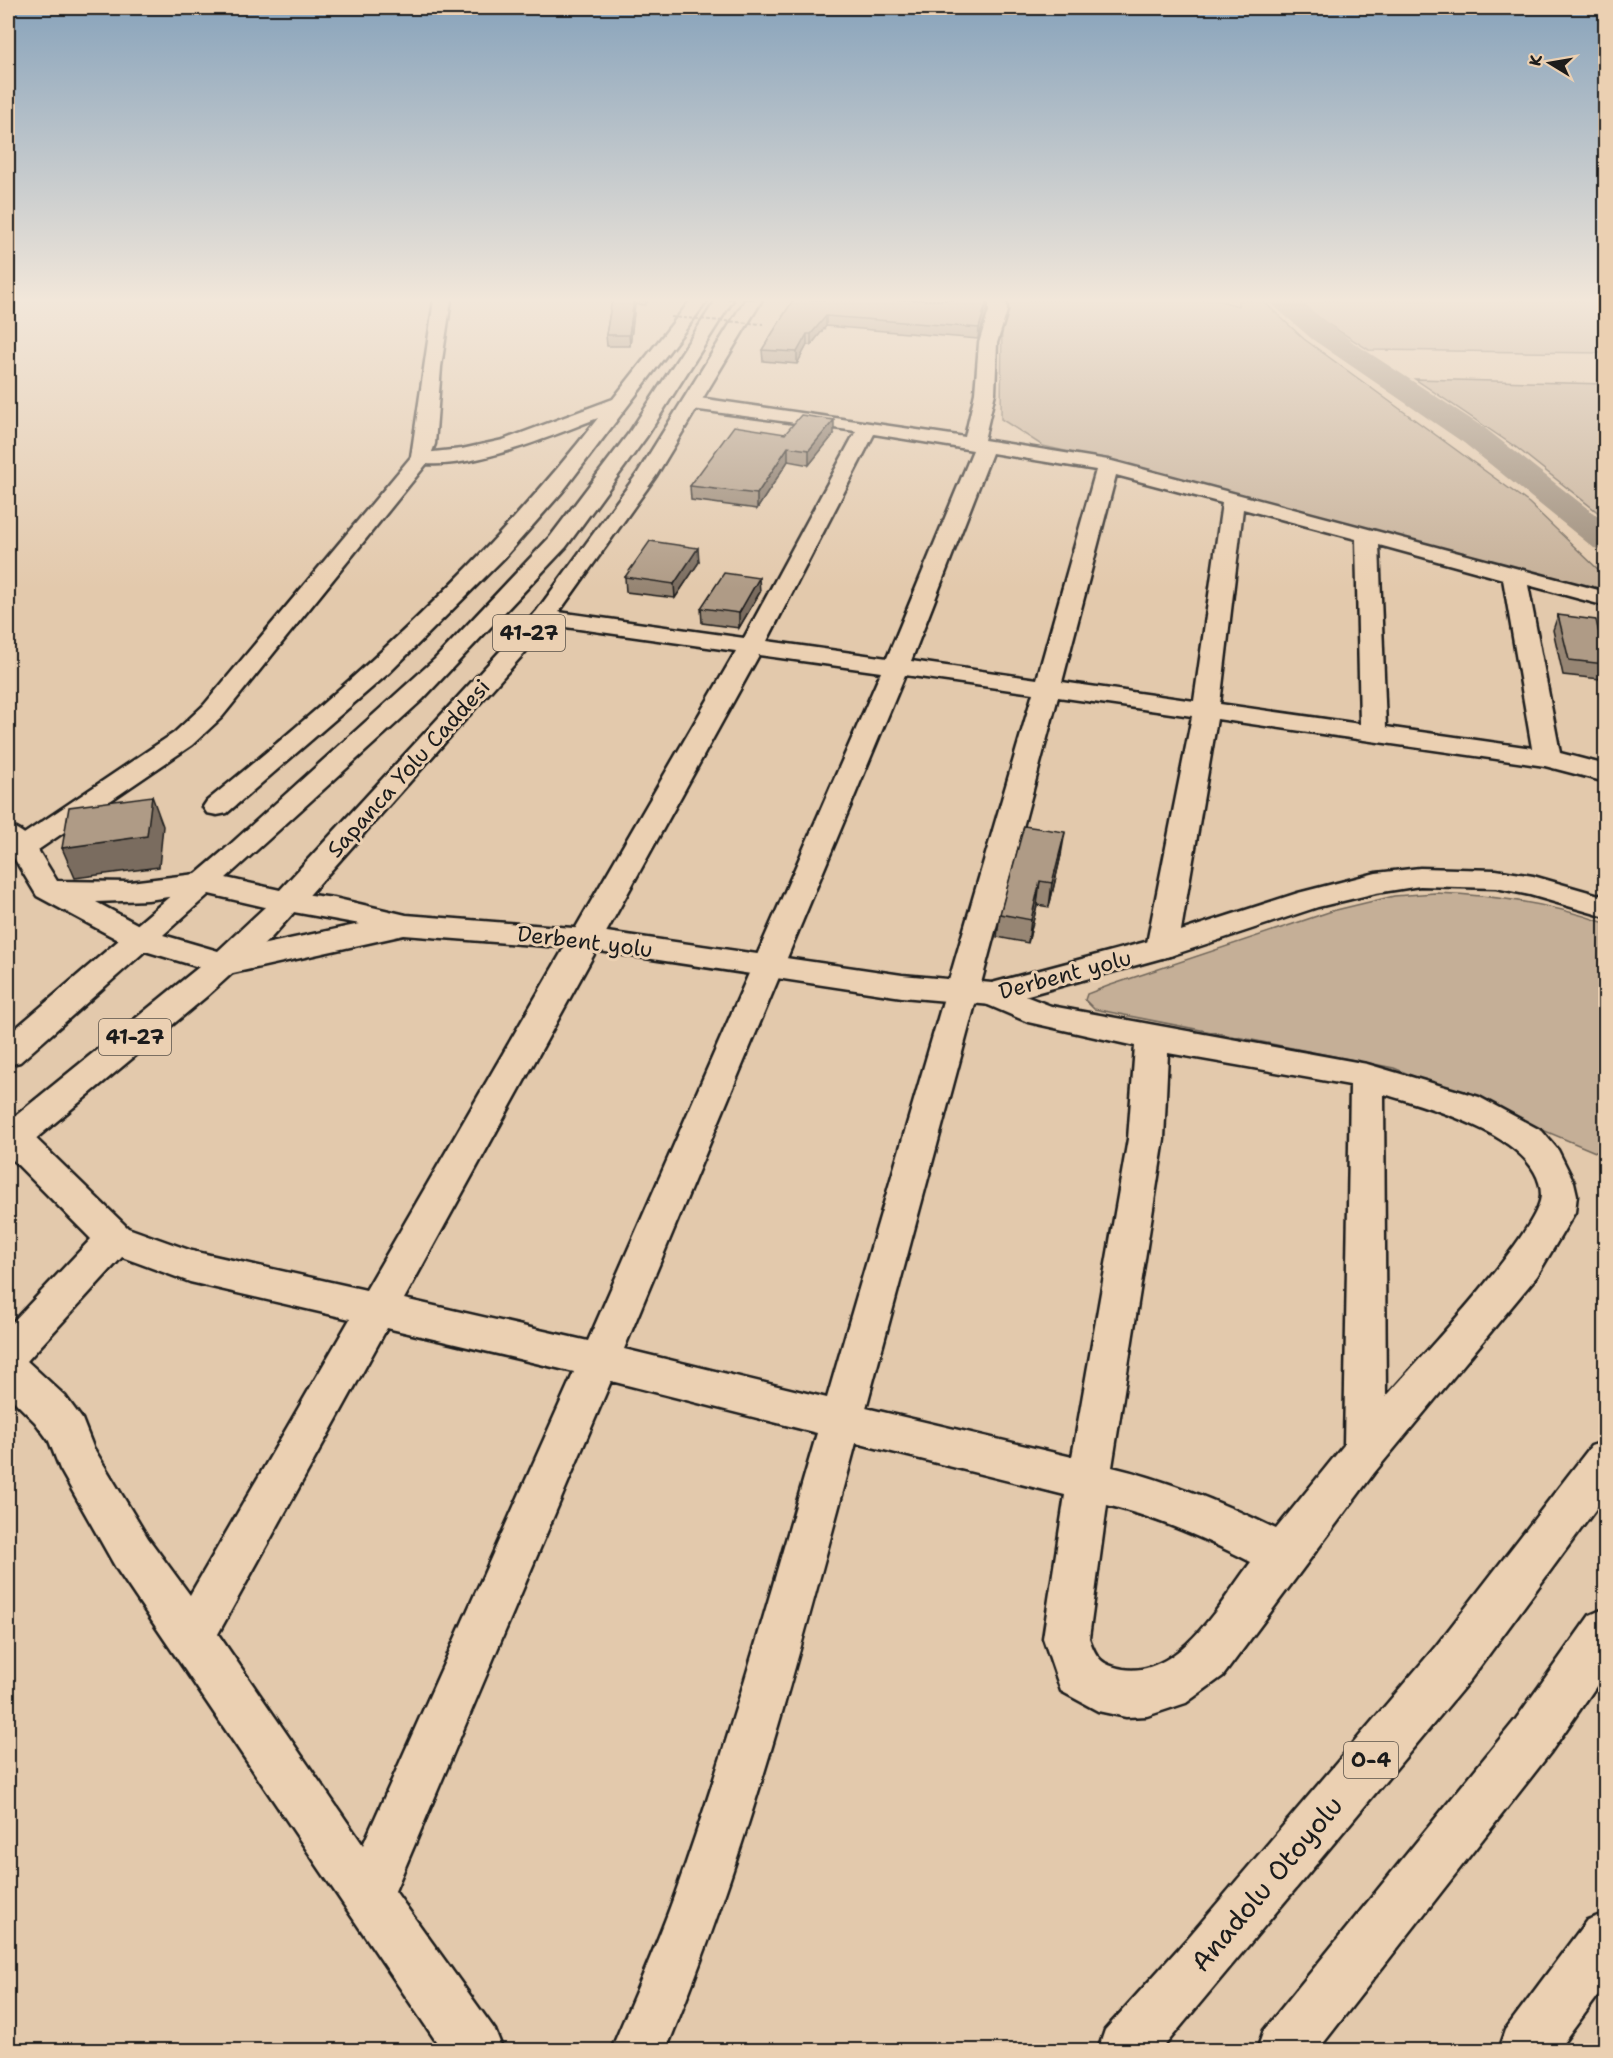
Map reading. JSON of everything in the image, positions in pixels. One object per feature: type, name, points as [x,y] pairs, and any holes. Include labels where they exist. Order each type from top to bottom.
[{"type":"main road","points":[[405,925],[224,964],[139,938],[48,889],[15,842],[183,739],[213,711],[421,458],[425,444],[429,396]]},
{"type":"main road","points":[[218,807],[313,729],[383,666],[533,513],[625,396]]},
{"type":"main road","name":"Sapanca Yolu Caddesi","points":[[8,1053],[204,883],[414,694],[558,542],[637,436],[663,396]]},
{"type":"main road","name":"Sapanca Yolu Caddesi","points":[[10,1139],[224,964],[288,902],[543,617],[646,476],[696,396]]},
{"type":"main road","points":[[367,1896],[600,1361],[896,665],[979,445],[980,416],[984,396]]},
{"type":"main road","points":[[421,458],[462,455],[509,445],[620,403]]},
{"type":"main road","points":[[692,403],[1047,454],[1108,466],[1605,598]]},
{"type":"main road","points":[[980,416],[1047,454]]},
{"type":"main road","points":[[192,1636],[753,644],[868,427]]},
{"type":"main road","points":[[639,2050],[674,1966],[746,1759],[841,1421],[978,993],[1048,686],[1108,466]]},
{"type":"main road","points":[[1162,948],[1206,709],[1233,501]]},
{"type":"main road","points":[[1367,535],[1373,733]]},
{"type":"main road","points":[[1514,573],[1547,758]]},
{"type":"main road","points":[[543,617],[753,644],[1547,758],[1605,774]]},
{"type":"main road","name":"Derbent yolu","points":[[405,925],[586,939],[902,986],[978,993],[1162,948],[1309,900],[1376,883],[1420,877],[1496,879],[1533,886],[1605,907]]},
{"type":"main road","points":[[48,889],[87,893],[123,893],[204,883],[288,902],[334,908],[405,925]]},
{"type":"main road","points":[[978,993],[1028,1011],[1152,1038],[1367,1076],[1467,1106],[1508,1127],[1529,1141],[1545,1160],[1556,1182],[1559,1195],[1556,1212],[1524,1265],[1365,1452],[1283,1555],[1206,1659],[1169,1686],[1147,1692],[1125,1693],[1098,1687],[1078,1674],[1066,1638],[1089,1480],[1146,1139],[1152,1038]]},
{"type":"main road","points":[[1365,1452],[1367,1076]]},
{"type":"main road","points":[[10,1139],[115,1239],[190,1266],[600,1361],[1089,1480],[1141,1494],[1210,1519],[1283,1555]]},
{"type":"main road","points":[[8,1354],[115,1239]]},
{"type":"main road","points":[[8,1369],[50,1409],[67,1432],[75,1455],[132,1552],[475,2050]]},
{"type":"main road","name":"Anadolu Otoyolu","points":[[1125,2050],[1214,1949],[1452,1663],[1605,1460]]},
{"type":"main road","points":[[1284,2050],[1533,1736],[1605,1631]]},
{"type":"main road","points":[[1525,2050],[1605,1940]]},
{"type":"shaded area","points":[[1001,396],[1382,396],[1529,503],[1605,576],[1605,595],[1127,465],[1043,446],[1001,419]]},
{"type":"shaded area","points":[[1440,396],[1605,396],[1605,518],[1517,448]]},
{"type":"shaded area","points":[[1435,893],[1521,901],[1563,910],[1605,923],[1605,1156],[1394,1068],[1094,1009],[1085,1000],[1087,994],[1108,986],[1332,911],[1394,896]]},
{"type":"building","points":[[801,415],[834,420],[809,450],[788,447],[757,494],[690,486],[734,426],[785,434]]},
{"type":"building","points":[[650,541],[698,548],[674,584],[625,577]]},
{"type":"building","points":[[724,573],[759,578],[739,613],[701,608]]},
{"type":"building","points":[[1558,615],[1596,620],[1605,664],[1569,660]]},
{"type":"building","points":[[152,796],[147,836],[62,848],[69,807]]},
{"type":"building","points":[[1024,826],[1065,832],[1052,883],[1040,881],[1031,920],[1000,914]]},
{"type":"waterway","points":[[1417,396],[1475,436],[1606,541]]}]
